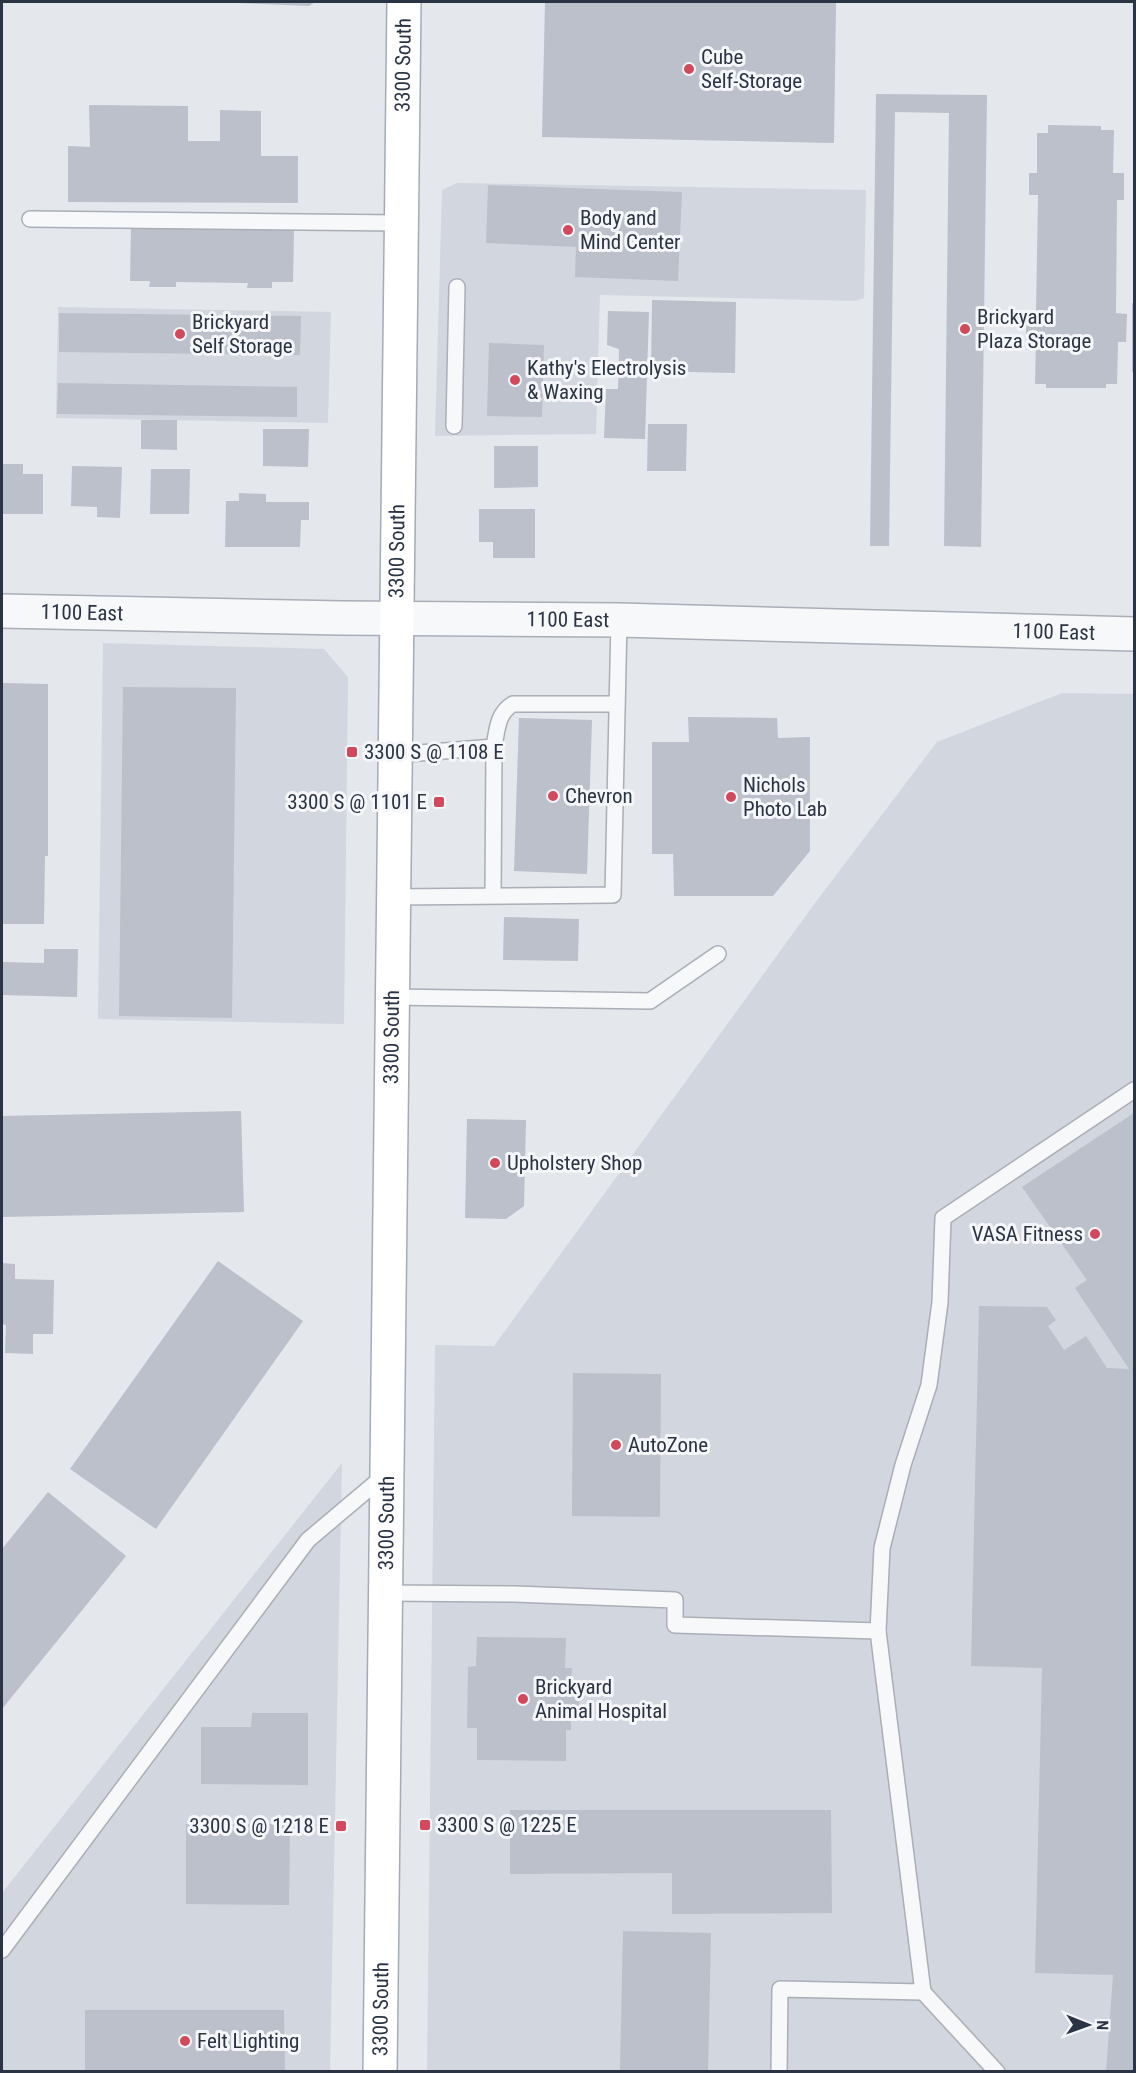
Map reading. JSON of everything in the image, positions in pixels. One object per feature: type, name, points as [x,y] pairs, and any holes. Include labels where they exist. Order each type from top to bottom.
[{"type":"main road","name":"3300 South","points":[[380,2072],[404,2]]},
{"type":"street","name":"1100 East","points":[[2,611],[396,619],[619,620],[1134,634]]},
{"type":"lane","points":[[30,219],[401,224]]},
{"type":"lane","points":[[453,426],[457,287]]},
{"type":"lane","points":[[392,897],[613,895],[619,620]]},
{"type":"lane","points":[[493,895],[494,747],[499,721],[505,709],[513,704],[617,704]]},
{"type":"lane","points":[[394,755],[494,747]]},
{"type":"lane","points":[[391,997],[650,1001],[718,954]]},
{"type":"lane","points":[[997,2072],[923,1992],[878,1631],[882,1548],[903,1465],[929,1385],[940,1302],[943,1218],[1003,1180],[1134,1090]]},
{"type":"lane","points":[[2,1950],[308,1540],[388,1473]]},
{"type":"lane","points":[[384,1593],[514,1594],[675,1600],[675,1625],[878,1631]]},
{"type":"lane","points":[[779,2072],[780,1989],[923,1992]]},
{"type":"shaded area","points":[[457,183],[866,190],[864,298],[855,301],[600,295],[596,434],[435,436],[442,190]]},
{"type":"shaded area","points":[[58,307],[331,312],[328,423],[56,418]]},
{"type":"shaded area","points":[[103,643],[324,649],[348,677],[344,1024],[98,1019]]},
{"type":"shaded area","points":[[1062,693],[1134,694],[1134,2071],[427,2072],[435,1345],[494,1346],[815,903],[937,742]]},
{"type":"shaded area","points":[[342,1463],[330,2071],[2,2071],[2,1893]]},
{"type":"building","points":[[239,2],[315,2],[309,6]]},
{"type":"building","name":"Cube Self-Storage","points":[[545,2],[836,2],[834,143],[542,137]]},
{"type":"building","name":"Brickyard Plaza Storage","points":[[876,94],[987,95],[981,547],[944,546],[949,113],[895,112],[889,546],[870,546]]},
{"type":"building","points":[[89,105],[188,106],[188,141],[220,141],[220,110],[261,111],[261,156],[298,156],[298,203],[68,202],[68,146],[90,147]]},
{"type":"building","points":[[1048,125],[1101,126],[1101,130],[1114,130],[1113,173],[1124,173],[1124,200],[1117,200],[1116,313],[1127,314],[1126,342],[1118,342],[1117,384],[1106,384],[1106,388],[1046,388],[1046,384],[1035,384],[1036,340],[1026,340],[1026,315],[1036,314],[1038,195],[1029,195],[1029,173],[1037,173],[1037,133],[1048,133]]},
{"type":"building","points":[[488,185],[682,192],[678,281],[575,277],[576,247],[486,243]]},
{"type":"building","points":[[131,227],[294,230],[293,282],[272,282],[272,288],[247,288],[248,283],[176,282],[176,287],[149,287],[150,281],[130,281]]},
{"type":"building","points":[[652,300],[736,302],[735,373],[651,371]]},
{"type":"building","points":[[1132,303],[1134,303],[1134,372],[1132,372]]},
{"type":"building","points":[[608,311],[649,312],[645,439],[604,438],[606,389],[618,389],[619,349],[607,345]]},
{"type":"building","name":"Brickyard Self Storage","points":[[59,313],[301,316],[300,355],[59,352]]},
{"type":"building","points":[[489,343],[544,345],[542,417],[487,416]]},
{"type":"building","name":"Brickyard Self Storage","points":[[58,383],[297,387],[297,417],[57,414]]},
{"type":"building","points":[[141,420],[177,420],[177,450],[141,449]]},
{"type":"building","points":[[648,424],[687,424],[686,471],[647,471]]},
{"type":"building","points":[[263,429],[309,429],[308,467],[263,466]]},
{"type":"building","points":[[494,446],[538,446],[538,487],[494,488]]},
{"type":"building","points":[[2,464],[23,464],[23,474],[43,474],[43,514],[2,514]]},
{"type":"building","points":[[72,466],[122,467],[120,518],[97,517],[97,507],[71,506]]},
{"type":"building","points":[[151,469],[190,469],[189,514],[150,514]]},
{"type":"building","points":[[239,493],[266,494],[266,502],[309,502],[309,520],[301,520],[300,547],[225,547],[226,501],[239,501]]},
{"type":"building","points":[[479,509],[535,509],[535,558],[493,558],[493,542],[479,542]]},
{"type":"building","points":[[2,683],[48,684],[48,856],[45,856],[44,924],[2,924]]},
{"type":"building","points":[[123,687],[236,688],[232,1018],[119,1016]]},
{"type":"building","name":"Nichols Photo Lab","points":[[688,717],[777,718],[778,738],[810,737],[810,851],[773,896],[674,896],[673,854],[652,854],[652,742],[689,742]]},
{"type":"building","name":"Chevron","points":[[519,718],[592,720],[587,874],[514,871]]},
{"type":"building","points":[[504,917],[579,919],[578,961],[503,960]]},
{"type":"building","points":[[44,949],[78,949],[77,997],[2,995],[2,962],[44,963]]},
{"type":"building","points":[[241,1111],[244,1212],[2,1217],[2,1116]]},
{"type":"building","points":[[1134,1113],[1134,2072],[1106,2072],[1113,1975],[1035,1973],[1042,1668],[971,1666],[979,1306],[1047,1307],[1056,1320],[1048,1326],[1064,1350],[1086,1336],[1107,1368],[1129,1369],[1075,1288],[1087,1280],[1022,1187]]},
{"type":"building","name":"Upholstery Shop","points":[[467,1119],[526,1120],[524,1206],[506,1219],[465,1218]]},
{"type":"building","points":[[218,1261],[303,1321],[156,1529],[70,1469]]},
{"type":"building","points":[[2,1263],[15,1264],[15,1279],[54,1280],[53,1334],[33,1334],[33,1354],[5,1353],[6,1325],[2,1324]]},
{"type":"building","name":"AutoZone","points":[[573,1373],[661,1374],[660,1517],[572,1516]]},
{"type":"building","points":[[48,1492],[126,1556],[2,1709],[2,1549]]},
{"type":"building","name":"Brickyard Animal Hospital","points":[[477,1637],[566,1638],[565,1668],[572,1668],[571,1680],[580,1680],[579,1717],[571,1717],[571,1730],[566,1730],[566,1761],[477,1760],[477,1728],[467,1728],[468,1667],[476,1666]]},
{"type":"building","points":[[252,1713],[308,1713],[308,1785],[201,1784],[201,1727],[251,1727]]},
{"type":"building","points":[[510,1810],[831,1810],[832,1913],[672,1914],[672,1873],[510,1874]]},
{"type":"building","points":[[186,1824],[290,1824],[289,1905],[186,1904]]},
{"type":"building","points":[[623,1931],[711,1933],[708,2072],[620,2072]]},
{"type":"building","name":"Felt Lighting","points":[[85,2010],[284,2010],[285,2072],[85,2072]]},
{"type":"place","name":"Cube Self-Storage","points":[[689,69]]},
{"type":"place","name":"Body and Mind Center","points":[[568,230]]},
{"type":"place","name":"Brickyard Plaza Storage","points":[[965,329]]},
{"type":"place","name":"Brickyard Self Storage","points":[[180,334]]},
{"type":"place","name":"Kathy's Electrolysis & Waxing","points":[[515,380]]},
{"type":"place","name":"3300 S @ 1108 E","points":[[352,752]]},
{"type":"place","name":"Chevron","points":[[553,796]]},
{"type":"place","name":"Nichols Photo Lab","points":[[731,797]]},
{"type":"place","name":"3300 S @ 1101 E","points":[[439,802]]},
{"type":"place","name":"Upholstery Shop","points":[[495,1163]]},
{"type":"place","name":"VASA Fitness","points":[[1095,1234]]},
{"type":"place","name":"AutoZone","points":[[616,1445]]},
{"type":"place","name":"Brickyard Animal Hospital","points":[[523,1699]]},
{"type":"place","name":"3300 S @ 1225 E","points":[[425,1825]]},
{"type":"place","name":"3300 S @ 1218 E","points":[[341,1826]]},
{"type":"place","name":"Felt Lighting","points":[[185,2041]]}]
